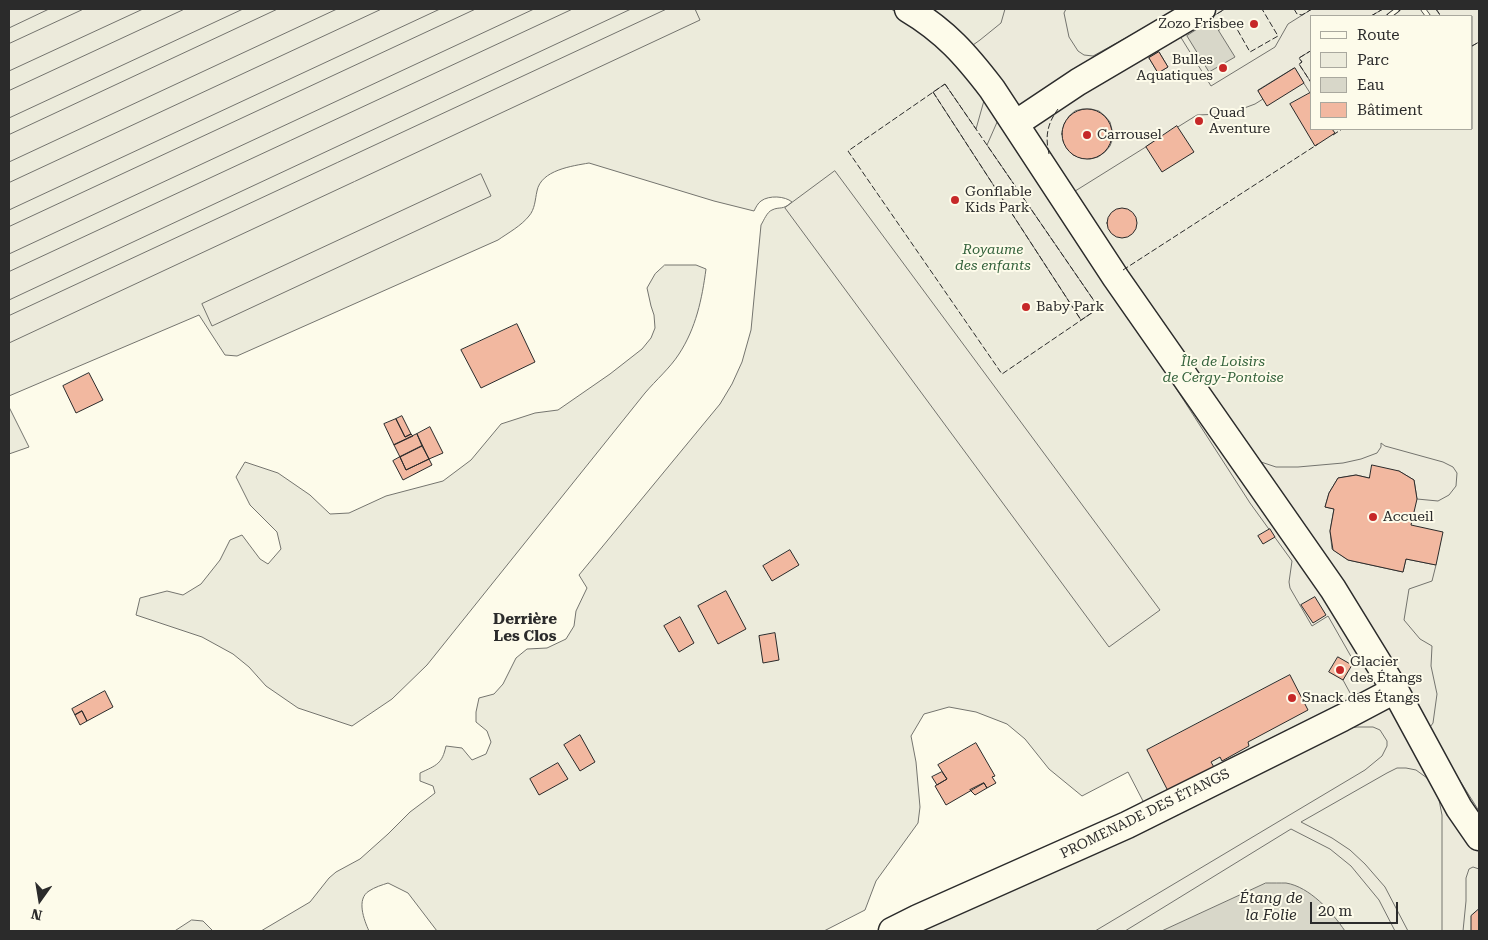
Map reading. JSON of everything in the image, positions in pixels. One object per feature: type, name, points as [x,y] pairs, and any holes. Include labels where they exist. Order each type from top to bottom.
[{"type":"street","points":[[908,9],[940,31],[959,48],[992,89],[1121,286],[1333,589],[1395,690],[1459,808],[1479,837]]},
{"type":"street","points":[[1015,124],[1078,82],[1202,9]]},
{"type":"street","name":"PROMENADE DES ÉTANGS","points":[[892,931],[1127,825],[1395,690]]},
{"type":"green space","name":"Île de Loisirs de Cergy-Pontoise","points":[[9,9],[1479,9],[1479,931],[881,931],[1144,803],[1128,772],[1082,796],[1049,769],[1025,739],[1007,724],[976,712],[949,707],[924,714],[911,736],[916,762],[920,807],[918,823],[876,881],[865,910],[824,931],[437,931],[408,893],[388,883],[369,891],[363,899],[362,910],[369,931],[261,931],[310,902],[329,878],[360,859],[410,812],[435,793],[433,786],[420,781],[420,773],[438,763],[443,757],[446,746],[462,748],[472,760],[486,754],[491,742],[487,731],[476,722],[479,698],[494,694],[503,684],[516,658],[527,649],[547,648],[566,639],[574,626],[576,611],[587,588],[579,575],[720,404],[732,384],[742,362],[751,330],[761,225],[770,211],[792,202],[785,198],[772,197],[764,199],[754,211],[714,201],[589,163],[558,170],[544,178],[537,191],[534,207],[529,216],[498,240],[237,356],[225,355],[199,315],[9,396]]},
{"type":"green space","points":[[665,265],[696,265],[706,269],[697,313],[690,334],[679,354],[645,393],[427,665],[392,699],[352,726],[298,708],[266,686],[249,667],[233,654],[202,637],[136,615],[140,598],[167,591],[183,595],[201,584],[220,560],[230,540],[242,535],[260,559],[268,564],[281,549],[277,532],[250,505],[236,477],[245,462],[278,473],[310,495],[330,514],[349,513],[386,496],[443,481],[471,460],[501,424],[535,413],[558,410],[642,349],[651,338],[655,328],[654,315],[647,288],[655,274]]},
{"type":"green space","points":[[9,407],[29,447],[9,454]]},
{"type":"green space","points":[[192,920],[203,921],[213,931],[175,931]]},
{"type":"shaded area","points":[[9,9],[49,9],[9,28]]},
{"type":"shaded area","points":[[84,9],[143,9],[9,71],[9,44]]},
{"type":"shaded area","points":[[185,9],[243,9],[9,118],[9,91]]},
{"type":"shaded area","points":[[278,9],[337,9],[9,162],[9,135]]},
{"type":"shaded area","points":[[382,9],[440,9],[9,210],[9,183]]},
{"type":"shaded area","points":[[476,9],[534,9],[9,254],[9,227]]},
{"type":"shaded area","points":[[573,9],[631,9],[9,300],[9,272]]},
{"type":"shaded area","points":[[667,9],[695,9],[700,20],[9,343],[9,316]]},
{"type":"shaded area","points":[[891,9],[917,9],[966,45],[973,45],[1001,23],[1005,9],[1066,9],[1064,13],[1069,37],[1078,51],[1084,55],[1093,56],[1178,9],[1225,9],[1180,36],[1211,86],[1275,47],[1288,24],[1312,9],[1383,9],[1373,15],[1310,15],[1310,51],[1299,58],[1302,62],[1299,64],[1310,81],[1310,93],[1294,68],[1258,90],[1263,99],[1255,104],[1222,114],[1197,115],[1072,193],[1132,282],[1261,462],[1276,467],[1343,463],[1377,453],[1381,443],[1385,446],[1443,462],[1453,467],[1457,473],[1456,486],[1449,495],[1438,501],[1417,499],[1414,480],[1399,471],[1369,478],[1356,475],[1338,478],[1329,493],[1325,507],[1334,509],[1330,531],[1332,549],[1348,560],[1403,572],[1406,559],[1436,565],[1432,581],[1409,589],[1404,620],[1420,639],[1432,646],[1431,666],[1437,694],[1433,723],[1428,730],[1479,811],[1479,869],[1473,867],[1469,869],[1466,878],[1463,931],[1442,931],[1442,815],[1439,800],[1427,778],[1416,770],[1397,768],[1301,822],[1332,838],[1350,850],[1365,864],[1385,887],[1408,931],[1395,931],[1379,900],[1351,866],[1330,849],[1291,829],[1125,931],[1095,931],[1365,770],[1382,756],[1387,746],[1387,741],[1380,730],[1373,727],[1338,730],[1355,702],[1343,680],[1353,660],[1328,616],[1312,626],[1290,588],[1292,561],[1250,503],[1003,117],[998,120],[987,145],[1099,308],[1081,320],[933,92],[945,84],[976,129],[985,97],[974,80],[909,18]],"holes":[[[1159,52],[1168,67],[1158,73],[1149,58]],[[1091,109],[1099,111],[1110,122],[1113,138],[1105,152],[1098,157],[1090,159],[1073,155],[1063,141],[1062,132],[1064,124],[1075,111]]]},
{"type":"shaded area","points":[[1436,9],[1479,9],[1479,42],[1473,45],[1473,15],[1440,15]]},
{"type":"shaded area","points":[[835,171],[1160,610],[1109,647],[785,208]]},
{"type":"shaded area","points":[[481,174],[491,196],[212,326],[202,304]]},
{"type":"water","points":[[1212,20],[1235,57],[1209,72],[1187,36]]},
{"type":"water","name":"Étang de la Folie","points":[[1266,883],[1286,883],[1304,890],[1320,901],[1345,931],[1162,931]]},
{"type":"building","points":[[1159,52],[1168,67],[1158,73],[1149,58]]},
{"type":"building","points":[[1295,68],[1304,83],[1267,106],[1258,91]]},
{"type":"building","points":[[1310,93],[1310,130],[1333,130],[1335,133],[1315,146],[1290,104]]},
{"type":"building","name":"Carrousel","points":[[1082,109],[1092,109],[1105,116],[1112,129],[1112,139],[1105,152],[1092,159],[1082,159],[1073,155],[1066,148],[1062,139],[1062,129],[1066,120],[1073,113]]},
{"type":"building","points":[[1177,126],[1194,152],[1162,172],[1146,147]]},
{"type":"building","points":[[1122,208],[1132,213],[1137,223],[1132,233],[1122,238],[1112,233],[1107,223],[1112,213]]},
{"type":"building","points":[[517,324],[535,362],[481,388],[461,350]]},
{"type":"building","points":[[89,373],[103,400],[76,413],[63,386]]},
{"type":"building","points":[[402,416],[411,434],[405,437],[396,419]]},
{"type":"building","points":[[396,419],[405,437],[411,434],[413,436],[394,445],[384,424]]},
{"type":"building","points":[[430,427],[443,453],[429,459],[417,434]]},
{"type":"building","points":[[417,434],[422,446],[400,457],[394,445]]},
{"type":"building","points":[[422,446],[429,459],[406,470],[400,457]]},
{"type":"building","points":[[400,457],[406,470],[429,459],[432,465],[403,480],[393,461]]},
{"type":"building","name":"Accueil","points":[[1372,465],[1399,471],[1414,480],[1417,499],[1411,525],[1443,532],[1436,565],[1406,559],[1403,572],[1348,560],[1333,550],[1330,531],[1334,509],[1325,507],[1329,493],[1338,478],[1356,475],[1369,478]]},
{"type":"building","points":[[1270,529],[1275,537],[1263,544],[1258,536]]},
{"type":"building","points":[[790,550],[799,565],[772,581],[763,566]]},
{"type":"building","points":[[726,591],[746,629],[718,644],[698,606]]},
{"type":"building","points":[[1315,597],[1326,615],[1313,623],[1301,605]]},
{"type":"building","points":[[680,617],[694,643],[679,652],[664,626]]},
{"type":"building","points":[[775,633],[779,660],[763,663],[759,636]]},
{"type":"building","points":[[1338,657],[1352,665],[1343,680],[1329,672]]},
{"type":"building","points":[[1290,675],[1308,710],[1248,742],[1249,746],[1222,761],[1220,757],[1211,762],[1215,769],[1168,791],[1147,750]]},
{"type":"building","points":[[105,691],[113,707],[87,721],[82,711],[75,715],[72,709]]},
{"type":"building","points":[[82,711],[87,721],[80,725],[75,715]]},
{"type":"building","points":[[580,735],[595,762],[580,771],[564,745]]},
{"type":"building","points":[[976,743],[995,776],[992,777],[996,783],[987,788],[984,783],[946,805],[935,786],[947,779],[938,765]]},
{"type":"building","points":[[558,763],[568,779],[539,795],[530,779]]},
{"type":"building","points":[[942,772],[947,779],[937,785],[932,777]]},
{"type":"building","points":[[984,783],[987,788],[975,795],[970,790]]},
{"type":"building","points":[[1479,909],[1479,931],[1471,931],[1471,916]]},
{"type":"railway","points":[[1390,15],[1398,9]]},
{"type":"railway","points":[[1423,9],[1427,15]]},
{"type":"fence","points":[[1210,18],[1225,9]]},
{"type":"fence","points":[[1219,30],[1233,22],[1250,52],[1278,36],[1262,9]]},
{"type":"fence","points":[[1294,9],[1297,14],[1302,15],[1312,9]]},
{"type":"fence","points":[[1373,15],[1383,9]]},
{"type":"fence","points":[[1436,9],[1440,15]]},
{"type":"fence","points":[[1473,45],[1479,42]]},
{"type":"fence","points":[[1310,51],[1299,58],[1302,62],[1299,64],[1310,81]]},
{"type":"fence","points":[[945,84],[1099,308],[1002,374],[848,151],[945,84]]},
{"type":"fence","points":[[933,92],[1081,320]]},
{"type":"fence","points":[[1049,154],[1048,131],[1051,120],[1058,109]]},
{"type":"fence","points":[[1333,135],[1340,130]]},
{"type":"fence","points":[[1123,270],[1318,144]]},
{"type":"place","name":"Zozo Frisbee","points":[[1254,24]]},
{"type":"place","name":"Bulles Aquatiques","points":[[1223,68]]},
{"type":"place","name":"Quad Aventure","points":[[1199,121]]},
{"type":"place","name":"Carrousel","points":[[1087,135]]},
{"type":"place","name":"Gonflable Kids Park","points":[[955,200]]},
{"type":"place","name":"Baby Park","points":[[1026,307]]},
{"type":"place","name":"Accueil","points":[[1373,517]]},
{"type":"place","name":"Glacier des Étangs","points":[[1340,670]]},
{"type":"place","name":"Snack des Étangs","points":[[1292,698]]},
{"type":"district","name":"Derrière Les Clos","points":[[525,628]]},
{"type":"park label","name":"Royaume des enfants","points":[[993,258]]}]
